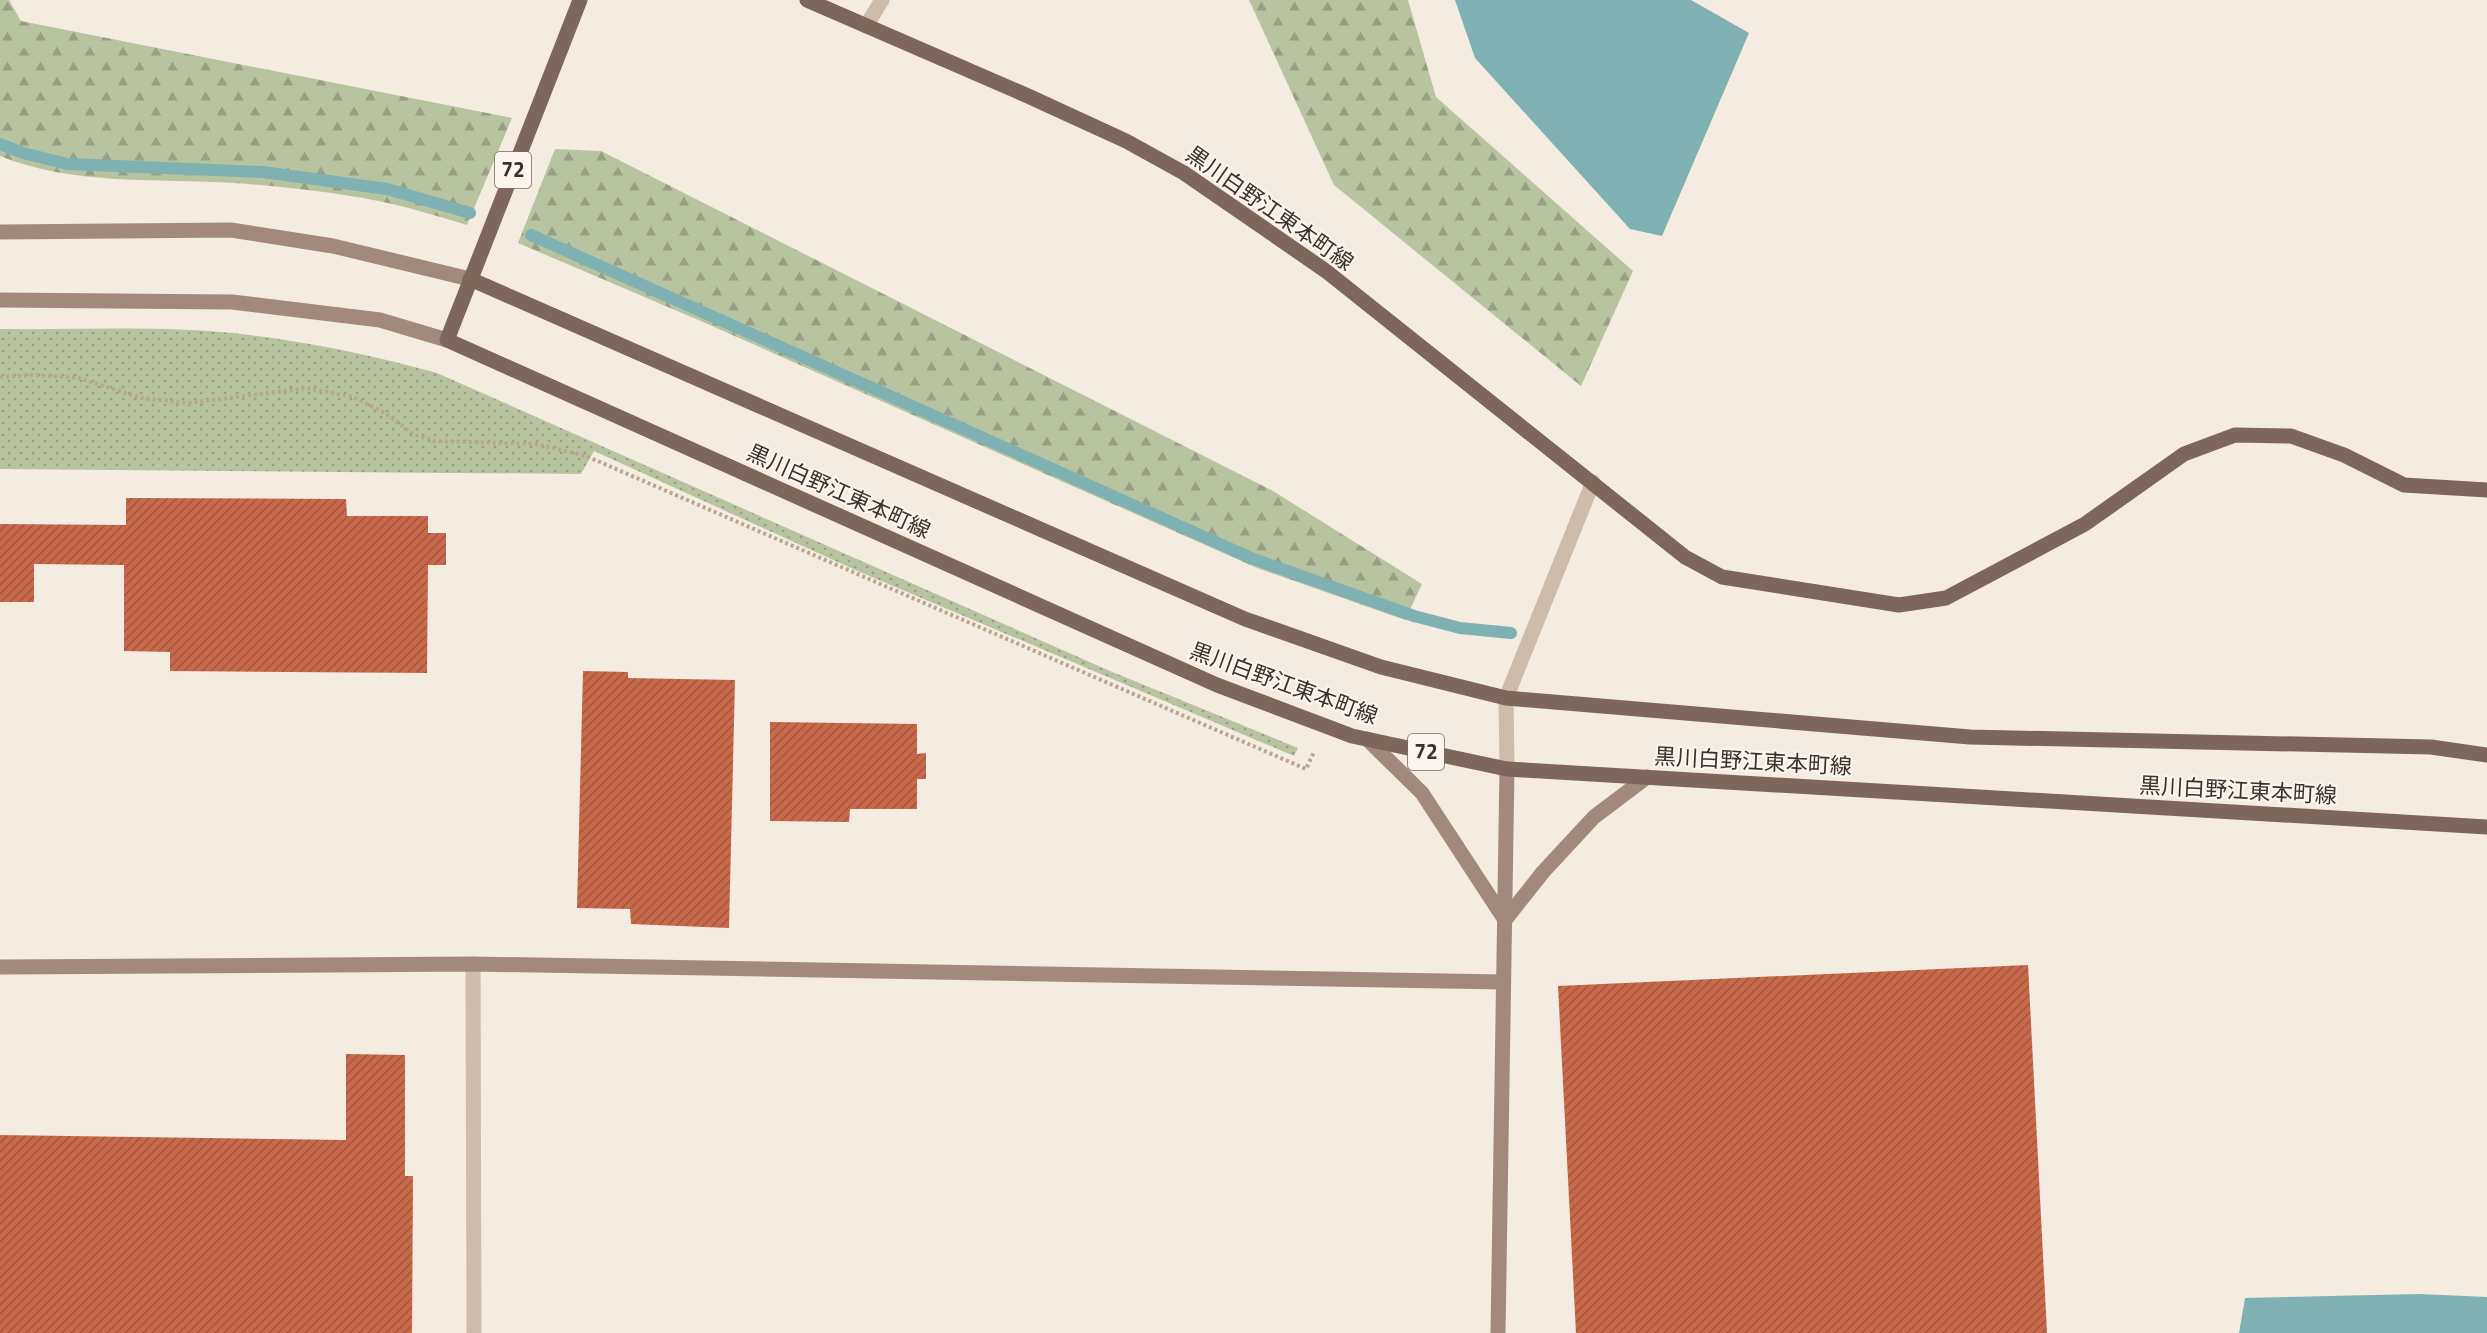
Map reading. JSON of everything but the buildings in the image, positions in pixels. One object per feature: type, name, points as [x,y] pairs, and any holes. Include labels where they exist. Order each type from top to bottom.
[{"type":"main road","name":"72","points":[[447,340],[580,0]]},
{"type":"main road","name":"黒川白野江東本町線","points":[[807,0],[1104,130],[1184,173],[1326,272],[1685,557],[1722,577],[1899,606],[1946,598],[2085,524],[2184,454],[2235,435],[2291,436],[2344,455],[2404,485],[2487,490]]},
{"type":"main road","name":"黒川白野江東本町線","points":[[470,279],[1245,619],[1381,667],[1506,698],[1970,737],[2431,747],[2487,755]]},
{"type":"main road","name":"黒川白野江東本町線","points":[[447,340],[1217,685],[1325,726],[1367,739],[1507,769],[2487,827]]},
{"type":"street","points":[[866,26],[882,0]]},
{"type":"street","points":[[0,232],[231,230],[333,246],[470,279]]},
{"type":"street","points":[[0,300],[232,302],[380,320],[447,340]]},
{"type":"street","points":[[1498,1333],[1507,769],[1506,698],[1593,482]]},
{"type":"street","points":[[1367,739],[1422,793],[1505,920]]},
{"type":"street","points":[[1505,920],[1543,872],[1594,817],[1647,777]]},
{"type":"street","points":[[0,967],[473,964],[1503,982]]},
{"type":"street","points":[[473,964],[474,1333]]},
{"type":"path","points":[[0,377],[36,375],[80,378],[141,398],[189,403],[307,388],[322,390],[353,397],[385,413],[415,435],[434,441],[536,444],[586,456],[1306,769],[1325,726]]},
{"type":"green space","points":[[0,0],[9,0],[21,21],[512,118],[467,225],[397,205],[316,191],[234,183],[116,179],[28,166],[0,156]]},
{"type":"green space","points":[[1249,0],[1408,0],[1436,97],[1633,271],[1581,386],[1334,185]]},
{"type":"green space","points":[[555,149],[601,151],[1273,491],[1422,584],[1405,620],[1257,568],[703,322],[518,243]]},
{"type":"green space","points":[[0,329],[157,329],[250,335],[345,351],[437,373],[1110,671],[1298,748],[1294,756],[853,569],[594,451],[581,474],[0,469]]},
{"type":"water","points":[[1455,0],[1691,0],[1749,33],[1662,236],[1630,229],[1475,58]]},
{"type":"water","points":[[2419,1294],[2487,1297],[2487,1333],[2239,1333],[2245,1298]]},
{"type":"waterway","points":[[0,144],[23,153],[67,164],[263,172],[387,189],[470,213]]},
{"type":"waterway","points":[[531,235],[1251,558],[1414,616],[1460,628],[1511,633]]}]
